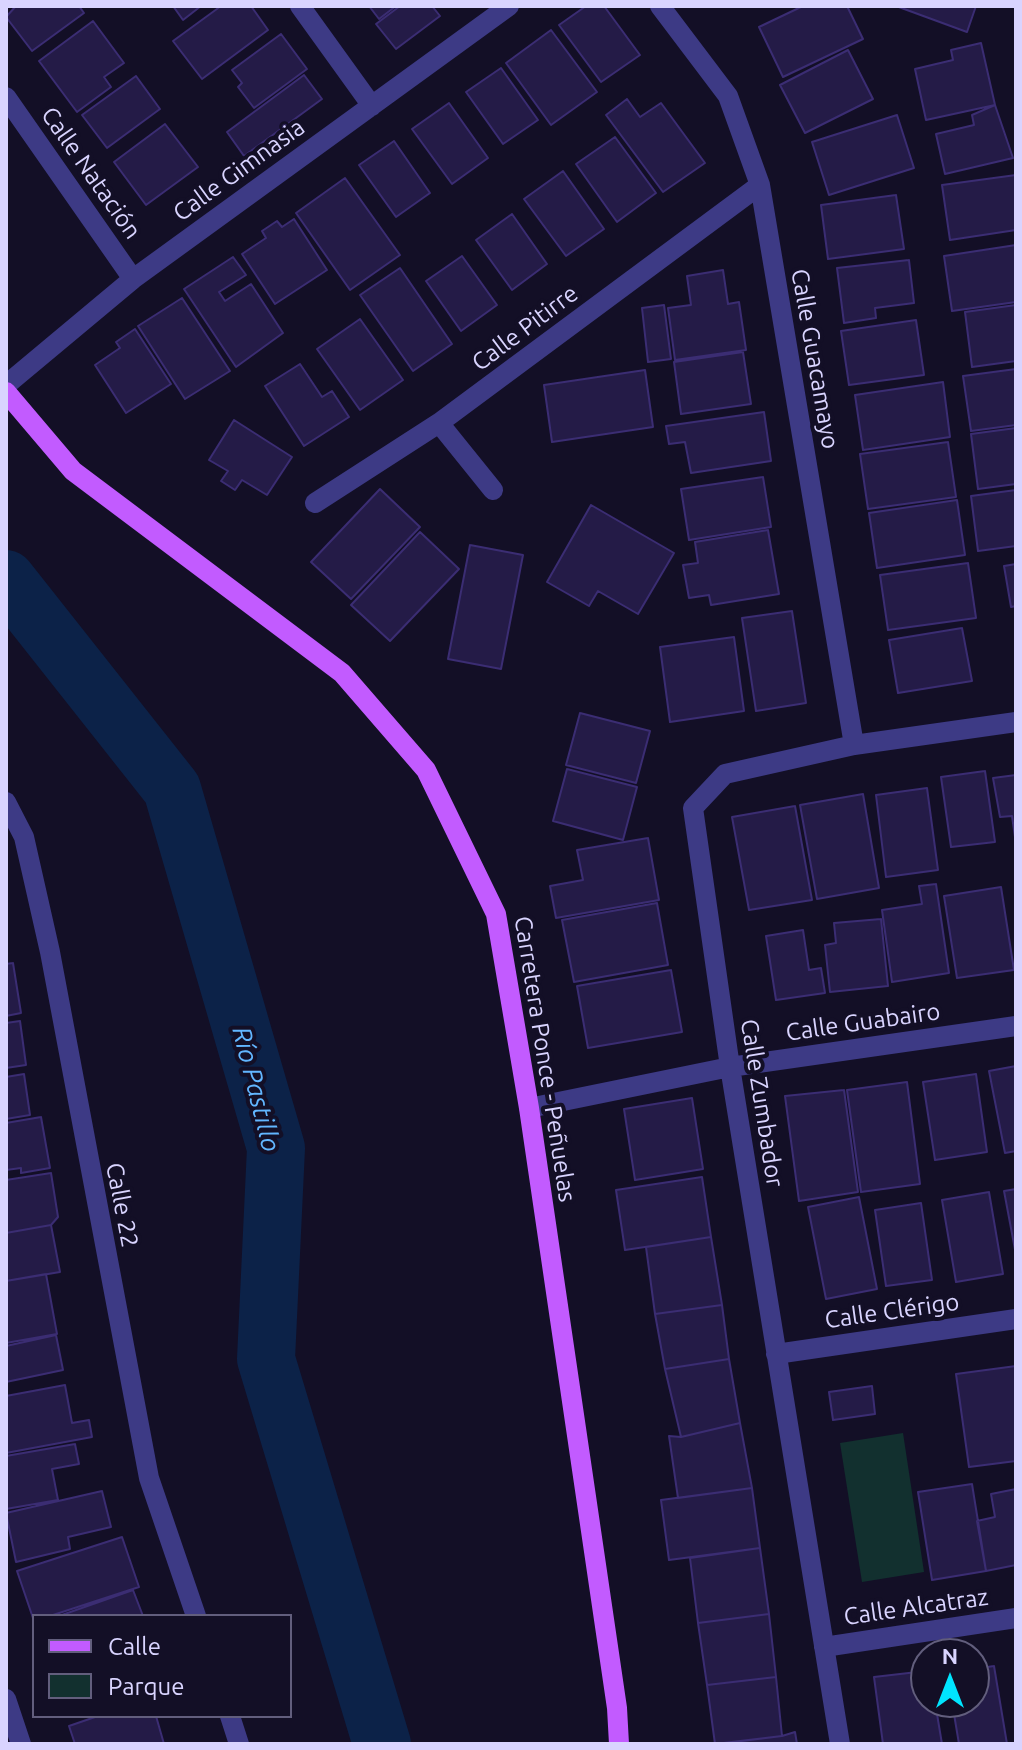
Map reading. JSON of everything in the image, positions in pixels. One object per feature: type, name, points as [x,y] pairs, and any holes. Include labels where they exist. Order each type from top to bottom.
[{"type":"main road","name":"Carretera Ponce - Peñuelas","points":[[6,392],[73,471],[342,673],[426,770],[496,914],[529,1108],[615,1692],[619,1744]]},
{"type":"street","points":[[300,6],[372,106]]},
{"type":"street","name":"Calle Gimnasia","points":[[6,385],[133,279],[509,6]]},
{"type":"street","name":"Calle Guacamayo","points":[[660,6],[728,96],[760,185],[854,745]]},
{"type":"street","name":"Calle Natación","points":[[6,97],[133,279]]},
{"type":"street","name":"Calle Pitirre","points":[[315,503],[439,423],[760,185]]},
{"type":"street","points":[[439,423],[493,490]]},
{"type":"street","name":"Calle Zumbador","points":[[840,1744],[730,1067],[693,808],[725,774],[854,745],[1016,722]]},
{"type":"street","name":"Calle 22","points":[[6,802],[24,837],[50,952],[149,1478],[195,1614]]},
{"type":"street","name":"Calle Guabairo","points":[[529,1108],[730,1067],[1016,1026]]},
{"type":"street","name":"Calle Clérigo","points":[[776,1354],[1016,1319]]},
{"type":"street","name":"Calle Alcatraz","points":[[824,1647],[1016,1618]]},
{"type":"street","points":[[6,1699],[21,1744]]},
{"type":"street","points":[[231,1718],[239,1744]]},
{"type":"green space","points":[[903,1433],[924,1572],[862,1582],[840,1443]]},
{"type":"building","points":[[16,6],[79,6],[84,13],[32,51],[6,17]]},
{"type":"building","points":[[173,6],[201,6],[183,20]]},
{"type":"building","points":[[221,6],[251,6],[268,30],[202,79],[173,41]]},
{"type":"building","points":[[369,6],[396,6],[379,19]]},
{"type":"building","points":[[400,6],[432,6],[440,16],[396,49],[376,24]]},
{"type":"building","points":[[586,6],[604,6],[640,55],[601,82],[559,25]]},
{"type":"building","points":[[803,6],[847,6],[863,39],[783,77],[759,27]]},
{"type":"building","points":[[896,6],[976,6],[967,32]]},
{"type":"building","points":[[93,21],[124,63],[104,77],[111,87],[77,112],[39,61]]},
{"type":"building","points":[[551,30],[597,92],[551,125],[506,63]]},
{"type":"building","points":[[281,34],[307,69],[254,108],[238,87],[242,83],[232,70]]},
{"type":"building","points":[[981,43],[995,105],[926,120],[915,69],[953,60],[951,50]]},
{"type":"building","points":[[848,50],[873,99],[805,133],[780,85]]},
{"type":"building","points":[[501,68],[538,120],[503,144],[466,92]]},
{"type":"building","points":[[304,75],[322,99],[244,156],[227,132]]},
{"type":"building","points":[[136,76],[160,109],[107,148],[82,115]]},
{"type":"building","points":[[627,99],[640,117],[661,103],[705,163],[663,192],[606,115]]},
{"type":"building","points":[[449,103],[488,158],[452,184],[412,129]]},
{"type":"building","points":[[995,105],[1013,158],[945,174],[936,134],[974,125],[972,115]]},
{"type":"building","points":[[897,115],[914,168],[829,195],[812,142]]},
{"type":"building","points":[[165,124],[198,167],[146,205],[114,162]]},
{"type":"building","points":[[615,137],[656,193],[617,222],[576,164]]},
{"type":"building","points":[[394,141],[430,193],[396,217],[359,165]]},
{"type":"building","points":[[563,171],[604,229],[566,256],[524,199]]},
{"type":"building","points":[[1016,175],[1016,230],[950,240],[942,185]]},
{"type":"building","points":[[345,178],[400,255],[350,290],[296,213]]},
{"type":"building","points":[[896,195],[904,249],[828,259],[821,205]]},
{"type":"building","points":[[512,214],[547,264],[512,290],[476,240]]},
{"type":"building","points":[[294,219],[327,270],[275,304],[242,254],[266,238],[262,231],[277,221],[282,227]]},
{"type":"building","points":[[1016,245],[1016,302],[952,311],[944,256]]},
{"type":"building","points":[[462,256],[497,305],[461,331],[426,281]]},
{"type":"building","points":[[233,257],[246,275],[219,292],[225,301],[251,284],[283,333],[236,367],[184,289]]},
{"type":"building","points":[[909,260],[914,303],[875,308],[876,318],[844,323],[837,268]]},
{"type":"building","points":[[400,268],[452,344],[413,371],[360,295]]},
{"type":"building","points":[[723,270],[728,304],[739,302],[746,350],[675,360],[668,308],[691,305],[687,276]]},
{"type":"building","points":[[182,298],[230,371],[185,399],[138,326]]},
{"type":"building","points":[[664,305],[671,359],[648,362],[642,308]]},
{"type":"building","points":[[1016,305],[1016,361],[972,367],[965,312]]},
{"type":"building","points":[[360,319],[403,380],[360,410],[317,349]]},
{"type":"building","points":[[916,320],[924,375],[849,385],[841,331]]},
{"type":"building","points":[[135,329],[171,384],[126,413],[95,365],[120,348],[116,342]]},
{"type":"building","points":[[743,352],[751,404],[681,414],[674,362]]},
{"type":"building","points":[[300,364],[322,397],[332,391],[349,417],[304,446],[265,386]]},
{"type":"building","points":[[1016,369],[1016,425],[971,431],[963,376]]},
{"type":"building","points":[[645,370],[653,427],[552,442],[544,385]]},
{"type":"building","points":[[943,382],[950,437],[863,450],[855,395]]},
{"type":"building","points":[[764,412],[771,461],[691,473],[685,442],[669,444],[666,426]]},
{"type":"building","points":[[234,420],[292,457],[267,495],[242,480],[235,490],[221,481],[228,471],[209,460]]},
{"type":"building","points":[[1016,428],[1016,484],[978,489],[971,434]]},
{"type":"building","points":[[948,442],[956,497],[868,509],[860,454]]},
{"type":"building","points":[[763,477],[771,527],[689,540],[681,489]]},
{"type":"building","points":[[380,489],[420,527],[351,599],[311,562]]},
{"type":"building","points":[[1016,490],[1016,546],[978,551],[971,496]]},
{"type":"building","points":[[957,500],[965,555],[877,568],[869,513]]},
{"type":"building","points":[[591,505],[674,553],[638,614],[598,591],[589,606],[547,582]]},
{"type":"building","points":[[768,530],[779,594],[711,605],[709,595],[689,598],[683,565],[698,563],[695,542]]},
{"type":"building","points":[[420,532],[459,569],[390,641],[351,605]]},
{"type":"building","points":[[470,545],[523,555],[501,669],[448,659]]},
{"type":"building","points":[[968,563],[976,618],[888,630],[880,575]]},
{"type":"building","points":[[1016,564],[1016,606],[1011,607],[1004,566]]},
{"type":"building","points":[[792,611],[806,703],[756,711],[742,618]]},
{"type":"building","points":[[962,628],[972,681],[898,693],[889,640]]},
{"type":"building","points":[[734,637],[744,711],[670,722],[660,647]]},
{"type":"building","points":[[580,713],[650,731],[636,783],[566,765]]},
{"type":"building","points":[[567,769],[637,787],[623,840],[553,821]]},
{"type":"building","points":[[985,771],[995,842],[951,847],[941,777]]},
{"type":"building","points":[[1016,775],[1016,844],[1012,816],[1000,817],[993,778]]},
{"type":"building","points":[[927,788],[938,870],[886,877],[876,795]]},
{"type":"building","points":[[863,794],[879,888],[817,899],[800,805]]},
{"type":"building","points":[[795,806],[812,900],[749,910],[732,817]]},
{"type":"building","points":[[648,838],[659,900],[556,918],[550,886],[583,880],[577,850]]},
{"type":"building","points":[[936,884],[949,973],[892,982],[882,910],[922,904],[919,886]]},
{"type":"building","points":[[1001,887],[1014,970],[957,978],[944,896]]},
{"type":"building","points":[[657,903],[668,965],[574,982],[562,920]]},
{"type":"building","points":[[881,919],[888,986],[830,992],[825,945],[836,943],[834,923]]},
{"type":"building","points":[[803,930],[809,970],[821,968],[825,993],[776,1000],[766,936]]},
{"type":"building","points":[[13,963],[21,1013],[6,1016],[6,964]]},
{"type":"building","points":[[671,970],[682,1032],[588,1048],[577,986]]},
{"type":"building","points":[[20,1021],[26,1065],[6,1068],[6,1023]]},
{"type":"building","points":[[1016,1066],[1016,1151],[1005,1153],[989,1071]]},
{"type":"building","points":[[24,1074],[30,1115],[6,1119],[6,1077]]},
{"type":"building","points":[[976,1074],[987,1152],[935,1160],[923,1082]]},
{"type":"building","points":[[907,1082],[920,1184],[861,1192],[847,1090]]},
{"type":"building","points":[[844,1090],[858,1192],[799,1201],[785,1096]]},
{"type":"building","points":[[692,1098],[703,1169],[635,1180],[624,1109]]},
{"type":"building","points":[[41,1117],[50,1168],[21,1173],[21,1168],[6,1170],[6,1123]]},
{"type":"building","points":[[51,1173],[58,1217],[51,1225],[6,1233],[6,1180]]},
{"type":"building","points":[[702,1177],[711,1237],[625,1250],[616,1190]]},
{"type":"building","points":[[1016,1189],[1016,1255],[1004,1191]]},
{"type":"building","points":[[989,1192],[1003,1274],[956,1282],[942,1200]]},
{"type":"building","points":[[859,1197],[877,1289],[826,1299],[808,1207]]},
{"type":"building","points":[[921,1203],[932,1280],[886,1286],[875,1210]]},
{"type":"building","points":[[51,1225],[60,1272],[6,1281],[6,1233]]},
{"type":"building","points":[[711,1237],[722,1305],[655,1314],[646,1247]]},
{"type":"building","points":[[46,1274],[57,1334],[6,1343],[6,1281]]},
{"type":"building","points":[[722,1305],[729,1359],[665,1369],[655,1314]]},
{"type":"building","points":[[56,1335],[63,1370],[6,1382],[6,1346]]},
{"type":"building","points":[[729,1359],[740,1423],[681,1437],[665,1369]]},
{"type":"building","points":[[1016,1366],[1016,1461],[969,1467],[956,1374]]},
{"type":"building","points":[[65,1385],[72,1423],[89,1420],[92,1437],[6,1453],[6,1396]]},
{"type":"building","points":[[872,1386],[875,1414],[833,1420],[829,1392]]},
{"type":"building","points":[[740,1423],[752,1488],[678,1498],[669,1436],[681,1437]]},
{"type":"building","points":[[75,1444],[79,1464],[52,1469],[58,1500],[6,1509],[6,1456]]},
{"type":"building","points":[[972,1484],[986,1571],[932,1580],[918,1492]]},
{"type":"building","points":[[752,1488],[760,1548],[669,1560],[661,1500]]},
{"type":"building","points":[[1016,1489],[1016,1565],[986,1571],[977,1521],[995,1517],[991,1494]]},
{"type":"building","points":[[102,1491],[111,1527],[68,1537],[70,1549],[16,1562],[6,1513]]},
{"type":"building","points":[[122,1537],[139,1587],[56,1614],[32,1615],[17,1571]]},
{"type":"building","points":[[760,1548],[769,1614],[698,1623],[690,1558]]},
{"type":"building","points":[[133,1590],[142,1614],[65,1614]]},
{"type":"building","points":[[769,1614],[776,1677],[707,1685],[698,1623]]},
{"type":"building","points":[[994,1666],[1007,1744],[959,1744],[955,1718],[990,1718],[990,1667]]},
{"type":"building","points":[[910,1673],[910,1718],[938,1718],[942,1744],[883,1744],[874,1677]]},
{"type":"building","points":[[776,1677],[782,1736],[715,1744],[707,1685]]},
{"type":"building","points":[[92,1718],[157,1718],[164,1744],[75,1744],[69,1726]]},
{"type":"building","points":[[795,1732],[797,1744],[718,1744],[782,1736]]},
{"type":"waterway","name":"Río Pastillo","points":[[6,579],[172,789],[276,1148],[266,1359],[382,1744]]}]
